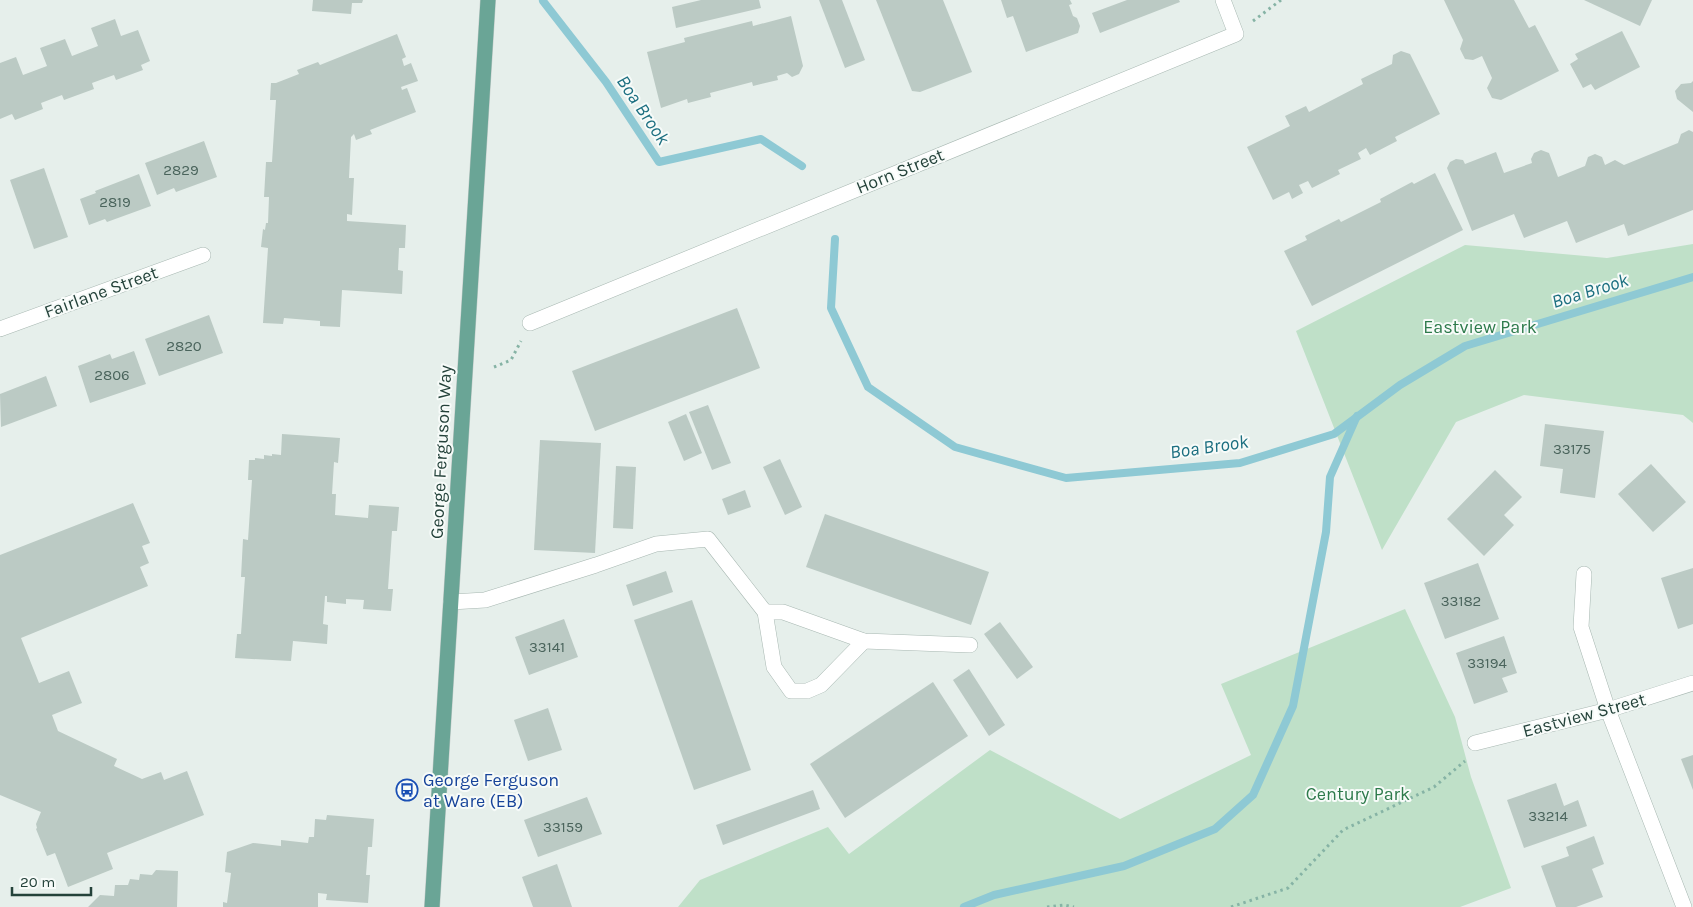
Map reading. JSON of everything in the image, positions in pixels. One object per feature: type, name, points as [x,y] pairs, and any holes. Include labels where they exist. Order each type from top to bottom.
[{"type":"main road","name":"George Ferguson Way","points":[[432,907],[488,0]]},
{"type":"street","points":[[1223,0],[1236,34]]},
{"type":"street","name":"Horn Street","points":[[530,323],[1236,34]]},
{"type":"street","name":"Fairlane Street","points":[[0,329],[203,255]]},
{"type":"street","points":[[451,602],[485,600],[656,544],[708,539],[765,612],[774,667],[791,691],[807,691],[821,685],[864,641]]},
{"type":"street","points":[[1584,574],[1581,626],[1608,710],[1684,907]]},
{"type":"street","points":[[765,612],[783,612],[864,641],[970,645]]},
{"type":"street","name":"Eastview Street","points":[[1474,743],[1608,710],[1693,683]]},
{"type":"path","points":[[1236,34],[1281,0]]},
{"type":"path","points":[[494,367],[511,360],[530,323]]},
{"type":"path","points":[[1231,907],[1288,888],[1343,830],[1434,787],[1466,760],[1474,743]]},
{"type":"path","points":[[1047,907],[1064,905],[1074,907]]},
{"type":"green space","name":"Eastview Park","points":[[1693,244],[1693,423],[1683,415],[1524,395],[1456,422],[1382,550],[1296,331],[1465,245],[1607,258]]},
{"type":"green space","name":"Century Park","points":[[1405,609],[1455,717],[1471,777],[1511,888],[1460,907],[678,907],[700,880],[828,827],[849,854],[990,750],[1120,819],[1251,755],[1221,684]]},
{"type":"building","points":[[313,0],[363,0],[362,3],[352,3],[351,14],[312,11]]},
{"type":"building","points":[[701,0],[759,0],[761,8],[676,28],[672,7]]},
{"type":"building","points":[[819,0],[842,0],[865,60],[845,68]]},
{"type":"building","points":[[876,0],[943,0],[972,72],[920,92],[912,91]]},
{"type":"building","points":[[1001,0],[1070,0],[1072,4],[1069,5],[1073,16],[1077,18],[1080,26],[1078,33],[1026,52],[1013,16],[1007,18]]},
{"type":"building","points":[[1127,0],[1179,0],[1180,2],[1100,33],[1092,13]]},
{"type":"building","points":[[1444,0],[1514,0],[1529,28],[1535,25],[1559,71],[1501,100],[1492,98],[1487,88],[1492,78],[1482,56],[1473,60],[1465,59],[1460,49],[1463,40]]},
{"type":"building","points":[[1584,0],[1652,0],[1640,26]]},
{"type":"building","points":[[791,16],[803,66],[799,74],[792,77],[787,73],[777,76],[778,80],[753,86],[752,82],[710,93],[711,97],[688,103],[687,99],[661,108],[647,52],[685,42],[684,38],[752,21],[753,26]]},
{"type":"building","points":[[115,19],[121,36],[138,30],[150,61],[141,65],[143,70],[116,80],[114,75],[92,83],[94,89],[64,100],[62,95],[41,103],[43,109],[15,120],[12,114],[0,119],[0,63],[16,57],[23,75],[47,66],[40,48],[65,39],[72,56],[98,46],[91,28]]},
{"type":"building","points":[[1622,31],[1640,67],[1595,90],[1591,84],[1583,88],[1570,64],[1578,59],[1575,54]]},
{"type":"building","points":[[397,34],[406,57],[402,59],[404,66],[411,63],[418,81],[401,87],[402,90],[407,88],[416,112],[370,130],[372,134],[356,140],[354,134],[351,137],[349,178],[354,178],[352,215],[347,214],[347,221],[406,225],[405,248],[399,248],[398,270],[403,271],[402,294],[342,290],[340,327],[320,326],[320,321],[284,318],[283,324],[263,323],[268,248],[261,247],[263,229],[265,230],[266,223],[268,223],[269,197],[264,197],[266,162],[272,162],[276,100],[270,100],[271,83],[276,83],[299,74],[297,70],[318,62],[320,65]]},
{"type":"building","points":[[1401,51],[1410,54],[1440,114],[1395,137],[1397,141],[1370,155],[1366,148],[1358,153],[1361,159],[1338,170],[1340,174],[1312,188],[1308,181],[1299,185],[1303,193],[1292,199],[1289,192],[1273,200],[1247,147],[1290,126],[1285,116],[1306,106],[1309,112],[1363,84],[1361,79],[1392,64],[1393,55]]},
{"type":"building","points":[[1693,81],[1693,112],[1677,99],[1675,91],[1681,84]]},
{"type":"building","points":[[1689,130],[1693,132],[1693,210],[1628,236],[1624,224],[1576,243],[1567,221],[1524,238],[1514,214],[1472,231],[1447,168],[1450,162],[1456,159],[1463,160],[1465,164],[1496,152],[1504,173],[1532,163],[1531,159],[1534,153],[1541,150],[1549,153],[1558,177],[1585,166],[1588,157],[1595,154],[1602,157],[1605,165],[1615,160],[1624,165],[1678,143],[1681,134]]},
{"type":"building","points":[[204,141],[217,177],[176,192],[174,188],[157,195],[145,163]]},
{"type":"building","points":[[44,168],[68,237],[34,249],[10,180]]},
{"type":"building","points":[[1435,173],[1463,230],[1312,306],[1284,251],[1307,240],[1305,236],[1339,219],[1341,222],[1381,202],[1380,199],[1412,182],[1414,184]]},
{"type":"building","points":[[139,174],[151,206],[107,222],[105,219],[89,225],[80,199],[96,193],[95,191]]},
{"type":"building","points":[[737,308],[760,368],[595,431],[572,371]]},
{"type":"building","points":[[209,315],[223,353],[159,376],[145,339]]},
{"type":"building","points":[[134,351],[146,384],[90,403],[78,366],[110,354],[112,359]]},
{"type":"building","points":[[46,376],[57,406],[1,427],[0,394]]},
{"type":"building","points":[[708,405],[731,463],[712,470],[689,412]]},
{"type":"building","points":[[686,414],[702,453],[684,461],[668,422]]},
{"type":"building","points":[[1545,424],[1604,431],[1595,498],[1560,493],[1563,469],[1540,466]]},
{"type":"building","points":[[282,434],[340,438],[338,463],[334,462],[332,494],[336,494],[335,515],[368,518],[369,505],[399,507],[397,531],[392,531],[388,589],[393,589],[391,611],[363,609],[364,600],[346,599],[346,604],[327,602],[327,596],[325,596],[323,624],[328,625],[327,644],[293,641],[291,661],[235,658],[237,634],[241,634],[245,577],[241,577],[243,539],[248,540],[252,480],[248,480],[249,460],[255,460],[255,458],[264,459],[264,455],[281,455]]},
{"type":"building","points":[[540,440],[601,443],[595,553],[534,550]]},
{"type":"building","points":[[780,459],[802,507],[785,515],[763,467]]},
{"type":"building","points":[[1651,464],[1686,502],[1653,532],[1618,494]]},
{"type":"building","points":[[616,466],[636,467],[633,529],[613,528]]},
{"type":"building","points":[[1495,470],[1522,497],[1504,515],[1514,525],[1484,556],[1447,519]]},
{"type":"building","points":[[745,490],[751,507],[728,515],[722,499]]},
{"type":"building","points":[[133,503],[150,543],[142,546],[149,563],[140,567],[148,586],[21,638],[39,683],[69,671],[82,703],[52,715],[58,731],[117,759],[114,766],[142,779],[161,772],[164,780],[187,771],[204,815],[107,853],[113,869],[68,887],[55,853],[47,856],[36,829],[41,812],[0,795],[0,555]]},
{"type":"building","points":[[825,514],[989,572],[971,625],[806,567]]},
{"type":"building","points":[[1478,563],[1499,619],[1445,639],[1424,583]]},
{"type":"building","points":[[1693,568],[1693,624],[1678,629],[1661,578]]},
{"type":"building","points":[[666,571],[673,592],[633,606],[626,585]]},
{"type":"building","points":[[692,600],[751,770],[694,790],[634,620]]},
{"type":"building","points":[[564,619],[578,657],[529,675],[515,637]]},
{"type":"building","points":[[1000,622],[1033,667],[1017,679],[984,634]]},
{"type":"building","points":[[1504,636],[1517,673],[1502,678],[1508,692],[1474,704],[1456,653]]},
{"type":"building","points":[[969,669],[1005,725],[989,736],[953,680]]},
{"type":"building","points":[[933,682],[968,736],[845,818],[810,764]]},
{"type":"building","points":[[548,708],[562,750],[528,761],[514,720]]},
{"type":"building","points":[[1693,755],[1693,790],[1681,759]]},
{"type":"building","points":[[1556,783],[1564,806],[1578,800],[1587,826],[1524,848],[1507,800]]},
{"type":"building","points":[[813,790],[820,809],[723,845],[716,825]]},
{"type":"building","points":[[587,797],[602,834],[538,857],[524,820]]},
{"type":"building","points":[[327,815],[374,819],[372,847],[368,847],[366,875],[370,875],[368,903],[326,900],[327,894],[318,893],[318,907],[223,907],[223,902],[227,903],[231,873],[225,872],[227,852],[253,843],[281,846],[281,840],[308,843],[309,837],[314,837],[315,819],[326,820]]},
{"type":"building","points":[[1594,836],[1604,864],[1592,869],[1603,897],[1576,907],[1556,907],[1541,866],[1569,856],[1566,847]]},
{"type":"building","points":[[557,864],[572,907],[533,907],[522,877]]},
{"type":"building","points":[[156,870],[178,871],[177,907],[88,907],[100,895],[114,896],[115,885],[128,885],[130,879],[139,880],[140,874],[152,875]]},
{"type":"waterway","name":"Boa Brook","points":[[543,1],[606,82],[659,162],[761,139],[802,166]]},
{"type":"waterway","name":"Boa Brook","points":[[835,239],[831,308],[868,387],[955,447],[1066,478],[1240,463],[1334,434],[1400,385],[1465,346],[1693,277]]},
{"type":"waterway","points":[[964,907],[994,895],[1124,866],[1215,829],[1253,795],[1293,706],[1326,532],[1330,477],[1357,416]]},
{"type":"place","name":"George Ferguson at Ware (EB)","points":[[407,790]]}]
